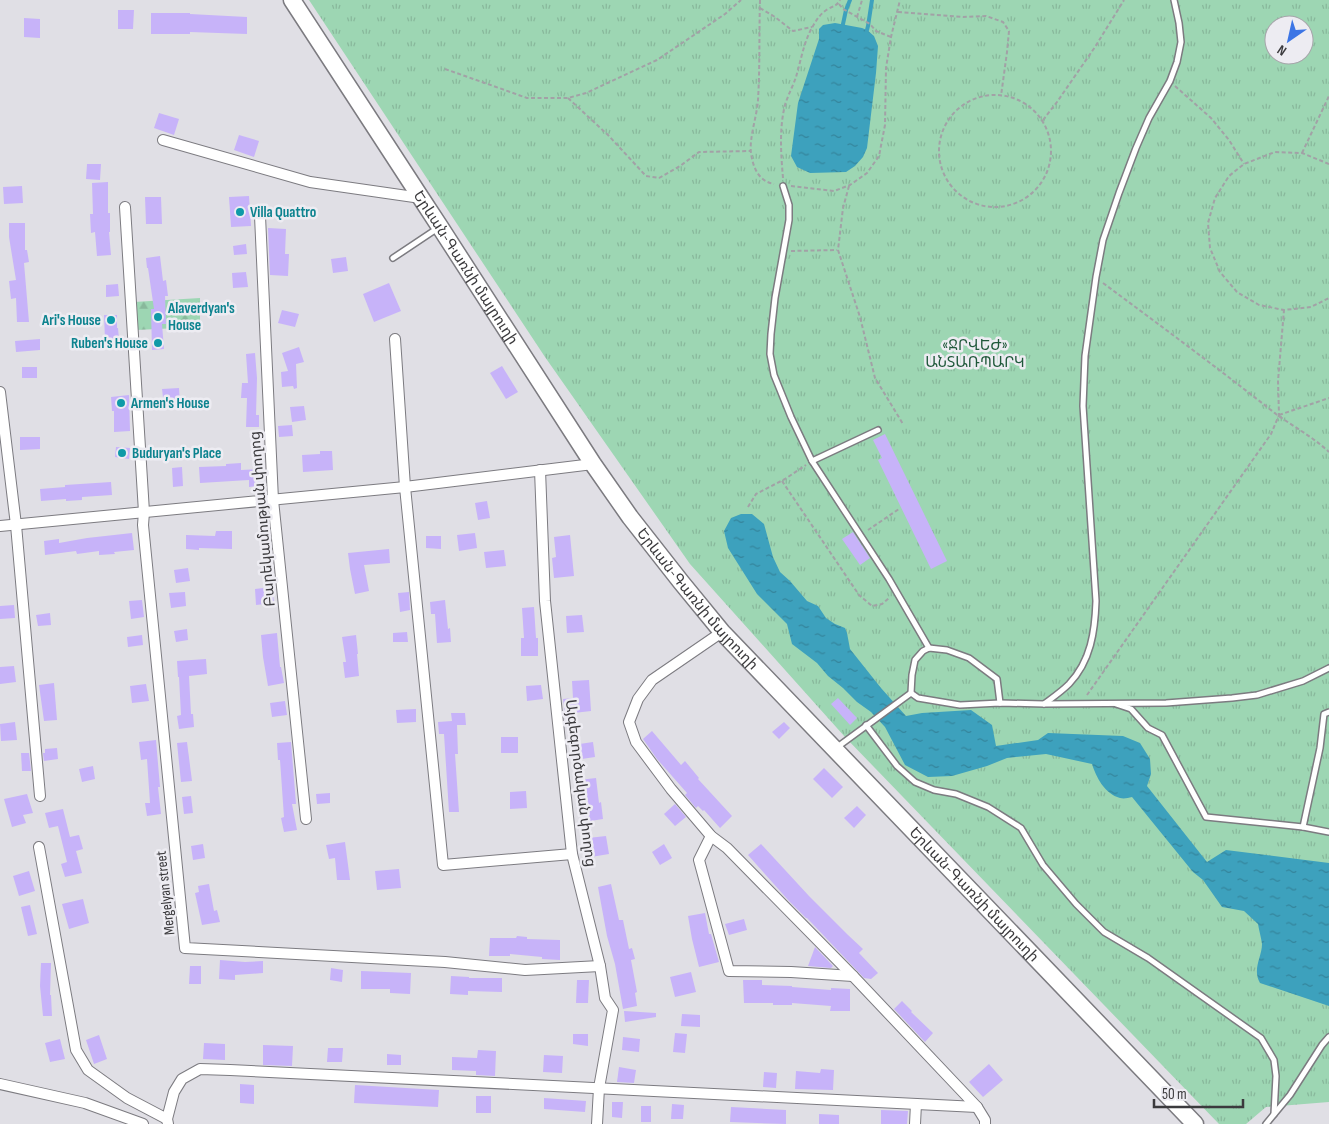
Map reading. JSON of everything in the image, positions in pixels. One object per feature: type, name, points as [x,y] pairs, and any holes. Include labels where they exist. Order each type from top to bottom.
[{"type":"main road","name":"Երևան-Գառնի մայրուղի","points":[[292,0],[593,464],[630,517],[681,582],[722,632],[1195,1124]]},
{"type":"street","points":[[163,140],[310,182],[421,198]]},
{"type":"street","points":[[125,207],[144,512]]},
{"type":"street","name":"Բարեկամության փողոց","points":[[260,216],[273,500],[306,819]]},
{"type":"street","points":[[396,339],[405,487],[443,865],[572,854]]},
{"type":"street","points":[[0,392],[16,525],[40,796]]},
{"type":"street","points":[[0,526],[405,487],[593,464]]},
{"type":"street","name":"Այգեգործական փողոց","points":[[540,470],[545,601],[572,854],[600,966],[605,998],[613,1010],[599,1088],[597,1124]]},
{"type":"street","name":"Mergelyan street","points":[[144,512],[143,525],[185,948],[436,962],[525,970],[600,966]]},
{"type":"street","points":[[722,632],[652,680],[638,698],[629,722],[636,742],[671,789],[711,836],[727,848],[853,976],[977,1107],[985,1120],[985,1124]]},
{"type":"street","points":[[711,836],[699,860],[729,970],[853,976]]},
{"type":"street","points":[[38,847],[76,1050],[88,1070],[127,1098],[168,1121],[174,1092],[182,1079],[200,1070],[977,1107]]},
{"type":"street","points":[[0,1084],[85,1103],[143,1124]]},
{"type":"street","points":[[915,1124],[916,1104]]},
{"type":"lane","points":[[1044,704],[1070,683],[1087,657],[1093,638],[1096,601],[1083,406],[1085,356],[1103,240],[1149,118],[1170,81],[1177,62],[1181,42],[1180,23],[1174,0]]},
{"type":"lane","points":[[783,186],[789,205],[789,220],[775,298],[771,334],[770,354],[774,375],[812,461],[861,534],[929,648]]},
{"type":"lane","points":[[394,258],[440,227]]},
{"type":"lane","points":[[812,461],[878,430]]},
{"type":"lane","points":[[834,750],[911,693],[915,660],[922,651],[929,648],[948,650],[969,658],[997,678],[1000,703]]},
{"type":"lane","points":[[911,693],[918,698],[960,705],[1166,702],[1257,695],[1303,681],[1329,668]]},
{"type":"lane","points":[[1111,702],[1132,709],[1148,728],[1162,734],[1206,817],[1303,827],[1329,832]]},
{"type":"lane","points":[[1303,827],[1320,748],[1324,714],[1329,712]]},
{"type":"lane","points":[[866,725],[897,766],[915,782],[934,790],[956,794],[988,808],[1021,828],[1043,865],[1076,904],[1104,932],[1148,958],[1261,1038],[1274,1060],[1276,1076],[1274,1114]]},
{"type":"lane","points":[[1266,1124],[1290,1095],[1329,1037]]},
{"type":"path","points":[[445,69],[527,98],[568,98],[586,94],[657,60],[725,14],[741,0]]},
{"type":"path","points":[[760,0],[758,101],[750,151],[754,168],[759,177],[770,183],[834,191],[850,185],[867,173],[879,156],[885,125],[886,68],[900,0]]},
{"type":"path","points":[[783,186],[781,138],[784,107],[812,27],[819,16],[827,9],[838,4],[840,0]]},
{"type":"path","points":[[857,17],[862,0]]},
{"type":"path","points":[[1042,121],[1095,46],[1124,0]]},
{"type":"path","points":[[838,4],[843,9],[870,24],[876,31],[891,37]]},
{"type":"path","points":[[760,8],[793,31],[812,27]]},
{"type":"path","points":[[898,12],[963,17],[986,16],[1003,22],[1009,31],[1001,96]]},
{"type":"path","points":[[1170,81],[1211,118],[1229,140],[1244,164]]},
{"type":"path","points":[[982,96],[1001,96],[1017,100],[1031,109],[1042,121],[1049,138],[1051,157],[1045,176],[1035,191],[1019,202],[1001,207],[982,206],[965,199],[951,186],[941,170],[938,151],[942,132],[951,116],[965,104],[982,96]]},
{"type":"path","points":[[1302,153],[1329,96]]},
{"type":"path","points":[[568,98],[608,135],[646,176],[659,178],[699,152],[750,151]]},
{"type":"path","points":[[1329,164],[1302,153],[1275,152],[1244,164],[1229,176],[1215,198],[1208,223],[1210,248],[1220,272],[1237,292],[1259,305],[1284,310],[1310,307],[1329,298]]},
{"type":"path","points":[[850,185],[843,208],[838,250],[860,317],[875,378],[903,424]]},
{"type":"path","points":[[784,251],[838,250]]},
{"type":"path","points":[[1096,277],[1329,452]]},
{"type":"path","points":[[1081,703],[1271,434],[1279,416],[1278,381],[1284,310]]},
{"type":"path","points":[[1279,416],[1329,398]]},
{"type":"path","points":[[748,507],[756,494],[782,481],[812,461]]},
{"type":"path","points":[[782,481],[859,595],[872,606],[882,604],[890,597],[894,589],[889,579]]},
{"type":"path","points":[[861,534],[899,509]]},
{"type":"green space","name":"«ՋՐՎԵԺ» ԱՆՏԱՌՊԱՐԿ","points":[[309,0],[1329,0],[1329,1102],[1266,1107],[1246,1124],[1219,1124],[845,737],[690,564],[545,357]]},
{"type":"green space","points":[[200,298],[200,327],[136,330],[134,302]]},
{"type":"water","points":[[835,23],[867,30],[874,36],[878,46],[867,148],[863,157],[846,172],[810,173],[797,167],[791,156],[798,103],[819,39],[819,29],[823,25]]},
{"type":"water","points":[[741,514],[752,514],[764,524],[773,557],[780,572],[807,601],[818,606],[826,618],[845,628],[850,649],[906,716],[922,713],[971,710],[992,725],[996,746],[1038,740],[1048,733],[1123,736],[1140,743],[1150,759],[1151,774],[1147,786],[1207,862],[1226,850],[1329,863],[1329,1006],[1260,983],[1257,968],[1262,944],[1258,924],[1244,911],[1222,907],[1203,880],[1193,872],[1132,797],[1122,798],[1110,793],[1099,779],[1092,764],[1046,754],[1007,758],[952,776],[928,777],[905,765],[885,727],[871,712],[828,676],[817,663],[792,644],[787,624],[757,594],[728,548],[724,531],[731,518]]},
{"type":"building","points":[[118,10],[134,10],[133,29],[118,29]]},
{"type":"building","points":[[151,13],[190,13],[247,17],[247,34],[190,32],[190,34],[151,34]]},
{"type":"building","points":[[24,18],[40,19],[40,38],[24,37]]},
{"type":"building","points":[[159,113],[179,119],[174,135],[154,128]]},
{"type":"building","points":[[239,135],[259,141],[254,157],[234,150]]},
{"type":"building","points":[[87,164],[101,164],[100,180],[86,179]]},
{"type":"building","points":[[108,182],[111,255],[97,256],[95,232],[91,233],[90,214],[93,214],[92,183]]},
{"type":"building","points":[[22,186],[23,203],[4,204],[3,187]]},
{"type":"building","name":"Villa Quattro","points":[[249,196],[251,226],[231,227],[229,197]]},
{"type":"building","points":[[145,197],[161,197],[162,224],[146,224]]},
{"type":"building","points":[[9,223],[25,223],[25,250],[27,250],[29,262],[24,263],[29,322],[17,322],[16,298],[11,299],[9,281],[16,280],[9,237]]},
{"type":"building","points":[[268,228],[286,229],[285,254],[289,254],[288,276],[270,275]]},
{"type":"building","points":[[246,244],[247,254],[234,255],[233,246]]},
{"type":"building","points":[[160,256],[163,281],[166,280],[168,296],[165,296],[166,324],[162,324],[164,349],[152,350],[151,309],[154,309],[146,258]]},
{"type":"building","points":[[346,257],[348,271],[333,273],[331,259]]},
{"type":"building","points":[[246,272],[248,287],[233,288],[232,273]]},
{"type":"building","points":[[389,283],[401,311],[374,322],[363,294]]},
{"type":"building","points":[[118,284],[119,296],[106,297],[106,285]]},
{"type":"building","points":[[282,310],[299,314],[295,327],[278,323]]},
{"type":"building","points":[[104,315],[117,315],[119,339],[105,340]]},
{"type":"building","points":[[40,339],[40,350],[16,352],[15,341]]},
{"type":"building","points":[[299,347],[304,362],[296,364],[297,388],[294,389],[293,386],[282,387],[281,372],[288,371],[282,353]]},
{"type":"building","points":[[255,353],[257,378],[256,415],[259,415],[259,427],[246,427],[247,398],[241,398],[242,383],[248,383],[246,354]]},
{"type":"building","points":[[502,366],[518,392],[506,399],[490,373]]},
{"type":"building","points":[[22,367],[37,367],[37,378],[22,378]]},
{"type":"building","points":[[179,388],[180,404],[164,406],[162,389]]},
{"type":"building","points":[[129,395],[130,431],[114,432],[114,411],[112,411],[111,397]]},
{"type":"building","points":[[304,406],[306,420],[292,422],[290,407]]},
{"type":"building","points":[[292,425],[293,436],[279,437],[278,426]]},
{"type":"building","points":[[885,434],[947,561],[931,569],[878,460],[882,458],[873,440]]},
{"type":"building","points":[[20,437],[40,437],[40,449],[20,450]]},
{"type":"building","name":"Buduryan's Place","points":[[116,447],[130,448],[129,459],[115,457]]},
{"type":"building","points":[[320,451],[332,451],[333,470],[303,472],[302,455],[320,454]]},
{"type":"building","points":[[241,463],[241,470],[259,469],[260,486],[249,487],[249,480],[200,483],[199,467],[226,466],[226,464]]},
{"type":"building","points":[[182,467],[183,486],[173,487],[172,468]]},
{"type":"building","points":[[111,482],[112,495],[82,497],[82,500],[41,501],[40,489],[65,487],[65,485]]},
{"type":"building","points":[[487,501],[490,518],[478,520],[475,503]]},
{"type":"building","points":[[216,531],[232,531],[232,549],[186,549],[186,535],[215,536]]},
{"type":"building","points":[[853,532],[870,558],[860,565],[842,539]]},
{"type":"building","points":[[132,533],[134,550],[99,555],[99,551],[77,554],[76,551],[45,555],[44,541],[59,539],[59,543]]},
{"type":"building","points":[[475,533],[477,548],[459,551],[457,535]]},
{"type":"building","points":[[570,535],[574,576],[554,578],[552,558],[556,557],[554,537]]},
{"type":"building","points":[[426,536],[441,536],[441,549],[426,548]]},
{"type":"building","points":[[389,549],[390,563],[364,565],[369,591],[355,594],[348,553]]},
{"type":"building","points":[[504,550],[506,566],[486,568],[484,552]]},
{"type":"building","points":[[188,568],[190,581],[176,583],[174,570]]},
{"type":"building","points":[[272,587],[274,603],[256,605],[255,589]]},
{"type":"building","points":[[185,592],[186,606],[171,608],[169,593]]},
{"type":"building","points":[[409,592],[410,610],[400,612],[398,593]]},
{"type":"building","points":[[142,600],[144,617],[131,619],[129,601]]},
{"type":"building","points":[[445,600],[451,642],[437,643],[435,614],[431,614],[430,602]]},
{"type":"building","points":[[14,605],[15,618],[0,619],[0,606]]},
{"type":"building","points":[[534,607],[538,656],[521,656],[521,638],[524,638],[522,608]]},
{"type":"building","points":[[50,613],[51,625],[38,626],[36,615]]},
{"type":"building","points":[[582,615],[584,632],[567,633],[566,616]]},
{"type":"building","points":[[187,629],[188,640],[176,642],[174,631]]},
{"type":"building","points":[[407,632],[408,642],[393,642],[393,633]]},
{"type":"building","points":[[277,633],[280,667],[284,683],[268,686],[261,635]]},
{"type":"building","points":[[142,635],[143,645],[128,647],[127,637]]},
{"type":"building","points":[[356,635],[359,676],[345,678],[343,662],[346,662],[342,637]]},
{"type":"building","points":[[206,659],[207,674],[189,676],[191,714],[193,714],[194,727],[179,729],[177,716],[181,715],[177,661]]},
{"type":"building","points":[[14,666],[16,682],[0,684],[0,667]]},
{"type":"building","points":[[589,680],[591,711],[565,714],[563,699],[573,698],[572,681]]},
{"type":"building","points":[[54,683],[57,720],[44,721],[39,685]]},
{"type":"building","points":[[146,684],[149,701],[132,703],[130,686]]},
{"type":"building","points":[[541,685],[543,699],[527,701],[526,686]]},
{"type":"building","points":[[838,698],[857,718],[850,725],[831,704]]},
{"type":"building","points":[[285,701],[287,715],[272,717],[270,703]]},
{"type":"building","points":[[416,709],[416,722],[397,723],[396,710]]},
{"type":"building","points":[[451,713],[465,713],[466,725],[457,725],[458,754],[455,754],[459,812],[449,812],[444,734],[439,734],[438,722],[452,721]]},
{"type":"building","points":[[15,722],[17,740],[1,741],[0,724]]},
{"type":"building","points":[[784,722],[790,728],[779,739],[772,732]]},
{"type":"building","points":[[652,731],[681,765],[685,761],[698,779],[732,816],[720,828],[704,810],[698,806],[696,808],[685,795],[687,793],[657,759],[643,739]]},
{"type":"building","points":[[501,737],[518,737],[518,753],[501,753]]},
{"type":"building","points":[[156,740],[161,814],[147,816],[145,803],[150,803],[147,759],[141,760],[139,742]]},
{"type":"building","points":[[187,742],[192,781],[181,782],[177,743]]},
{"type":"building","points":[[291,742],[296,804],[292,804],[297,830],[284,832],[281,818],[284,817],[277,743]]},
{"type":"building","points":[[593,742],[595,757],[575,760],[573,745]]},
{"type":"building","points":[[57,748],[58,759],[44,761],[43,753],[45,753],[45,749]]},
{"type":"building","points":[[21,753],[29,753],[31,771],[22,771]]},
{"type":"building","points":[[93,766],[95,779],[82,782],[79,769]]},
{"type":"building","points":[[824,768],[843,787],[832,798],[813,779]]},
{"type":"building","points":[[596,778],[603,819],[584,822],[579,780]]},
{"type":"building","points":[[526,791],[527,808],[510,809],[510,792]]},
{"type":"building","points":[[330,793],[330,803],[317,804],[316,794]]},
{"type":"building","points":[[27,794],[33,813],[23,815],[26,823],[12,827],[4,799]]},
{"type":"building","points":[[191,796],[193,813],[184,814],[182,797]]},
{"type":"building","points":[[675,804],[686,817],[675,826],[664,814]]},
{"type":"building","points":[[857,806],[866,815],[854,828],[844,818]]},
{"type":"building","points":[[63,809],[70,837],[79,835],[83,849],[76,851],[82,873],[65,877],[61,864],[67,862],[58,826],[49,828],[45,813]]},
{"type":"building","points":[[606,836],[609,854],[591,857],[588,838]]},
{"type":"building","points":[[345,842],[350,880],[337,880],[335,858],[329,859],[326,845]]},
{"type":"building","points":[[203,844],[205,858],[193,860],[191,846]]},
{"type":"building","points":[[664,844],[672,858],[660,865],[652,852]]},
{"type":"building","points":[[761,844],[809,896],[863,949],[859,953],[878,973],[871,979],[864,978],[789,901],[748,855]]},
{"type":"building","points":[[399,869],[401,888],[377,890],[375,871]]},
{"type":"building","points":[[29,871],[35,891],[19,896],[13,876]]},
{"type":"building","points":[[209,884],[214,911],[217,910],[220,922],[202,925],[195,893],[199,892],[198,886]]},
{"type":"building","points":[[611,884],[619,920],[623,920],[629,949],[632,948],[635,959],[631,960],[637,992],[635,993],[637,1006],[623,1009],[598,887]]},
{"type":"building","points":[[83,899],[89,923],[69,929],[62,904]]},
{"type":"building","points":[[30,905],[37,934],[28,936],[21,907]]},
{"type":"building","points":[[705,913],[709,934],[711,934],[719,962],[699,967],[688,916]]},
{"type":"building","points":[[744,919],[747,930],[729,935],[725,924]]},
{"type":"building","points":[[517,936],[527,937],[527,939],[560,940],[560,960],[510,954],[510,956],[489,956],[490,938],[516,938]]},
{"type":"building","points":[[815,947],[833,966],[831,968],[808,966]]},
{"type":"building","points":[[220,960],[263,961],[263,973],[235,975],[235,980],[219,979]]},
{"type":"building","points":[[41,963],[51,963],[50,995],[52,1016],[43,1016],[40,986]]},
{"type":"building","points":[[190,966],[201,966],[201,984],[189,984]]},
{"type":"building","points":[[331,968],[343,970],[342,982],[330,980]]},
{"type":"building","points":[[361,971],[411,973],[410,994],[390,993],[390,989],[361,989]]},
{"type":"building","points":[[691,972],[696,992],[675,997],[670,977]]},
{"type":"building","points":[[451,976],[502,978],[502,992],[468,991],[468,995],[450,994]]},
{"type":"building","points":[[577,980],[589,980],[588,1003],[576,1003]]},
{"type":"building","points":[[743,980],[762,980],[762,985],[831,990],[831,988],[850,989],[850,1011],[830,1011],[831,1006],[792,1003],[792,1005],[773,1005],[773,1003],[744,1003]]},
{"type":"building","points":[[902,1001],[933,1033],[925,1042],[894,1009]]},
{"type":"building","points":[[624,1011],[656,1013],[656,1017],[625,1022]]},
{"type":"building","points":[[682,1014],[700,1015],[700,1027],[681,1026]]},
{"type":"building","points":[[675,1033],[687,1034],[685,1053],[673,1052]]},
{"type":"building","points":[[573,1034],[588,1034],[588,1046],[573,1044]]},
{"type":"building","points":[[99,1035],[107,1059],[94,1064],[86,1040]]},
{"type":"building","points":[[623,1037],[640,1039],[639,1052],[622,1050]]},
{"type":"building","points":[[60,1039],[65,1059],[50,1062],[45,1043]]},
{"type":"building","points":[[204,1043],[225,1044],[225,1060],[203,1059]]},
{"type":"building","points":[[263,1045],[293,1046],[292,1066],[263,1065]]},
{"type":"building","points":[[328,1048],[343,1048],[342,1062],[327,1062]]},
{"type":"building","points":[[478,1050],[496,1051],[495,1076],[476,1075],[476,1071],[452,1070],[452,1057],[477,1058]]},
{"type":"building","points":[[387,1054],[401,1055],[401,1065],[387,1065]]},
{"type":"building","points":[[544,1055],[563,1056],[562,1073],[543,1072]]},
{"type":"building","points":[[989,1064],[1003,1080],[983,1097],[969,1082]]},
{"type":"building","points":[[619,1067],[636,1070],[634,1083],[617,1082]]},
{"type":"building","points":[[821,1069],[834,1070],[833,1090],[795,1089],[796,1071],[820,1073]]},
{"type":"building","points":[[764,1072],[777,1073],[776,1088],[763,1087]]},
{"type":"building","points":[[240,1084],[254,1085],[254,1104],[240,1103]]},
{"type":"building","points":[[355,1085],[439,1090],[438,1107],[354,1103]]},
{"type":"building","points":[[476,1096],[491,1096],[491,1113],[476,1113]]},
{"type":"building","points":[[544,1098],[586,1101],[585,1112],[544,1109]]},
{"type":"building","points":[[612,1102],[623,1102],[622,1118],[612,1117]]},
{"type":"building","points":[[672,1104],[684,1105],[683,1119],[671,1119]]},
{"type":"building","points":[[641,1106],[651,1106],[651,1122],[641,1122]]},
{"type":"building","points":[[731,1107],[786,1110],[786,1124],[730,1122]]},
{"type":"building","points":[[881,1110],[908,1111],[907,1124],[881,1124]]},
{"type":"building","points":[[819,1114],[839,1115],[839,1124],[819,1124]]},
{"type":"waterway","points":[[843,24],[850,0]]},
{"type":"waterway","points":[[867,30],[872,0]]},
{"type":"place","name":"Villa Quattro","points":[[240,212]]},
{"type":"place","name":"Alaverdyan's House","points":[[158,317]]},
{"type":"place","name":"Ari's House","points":[[111,320]]},
{"type":"place","name":"Ruben's House","points":[[158,343]]},
{"type":"place","name":"Armen's House","points":[[121,403]]},
{"type":"place","name":"Buduryan's Place","points":[[122,453]]}]
